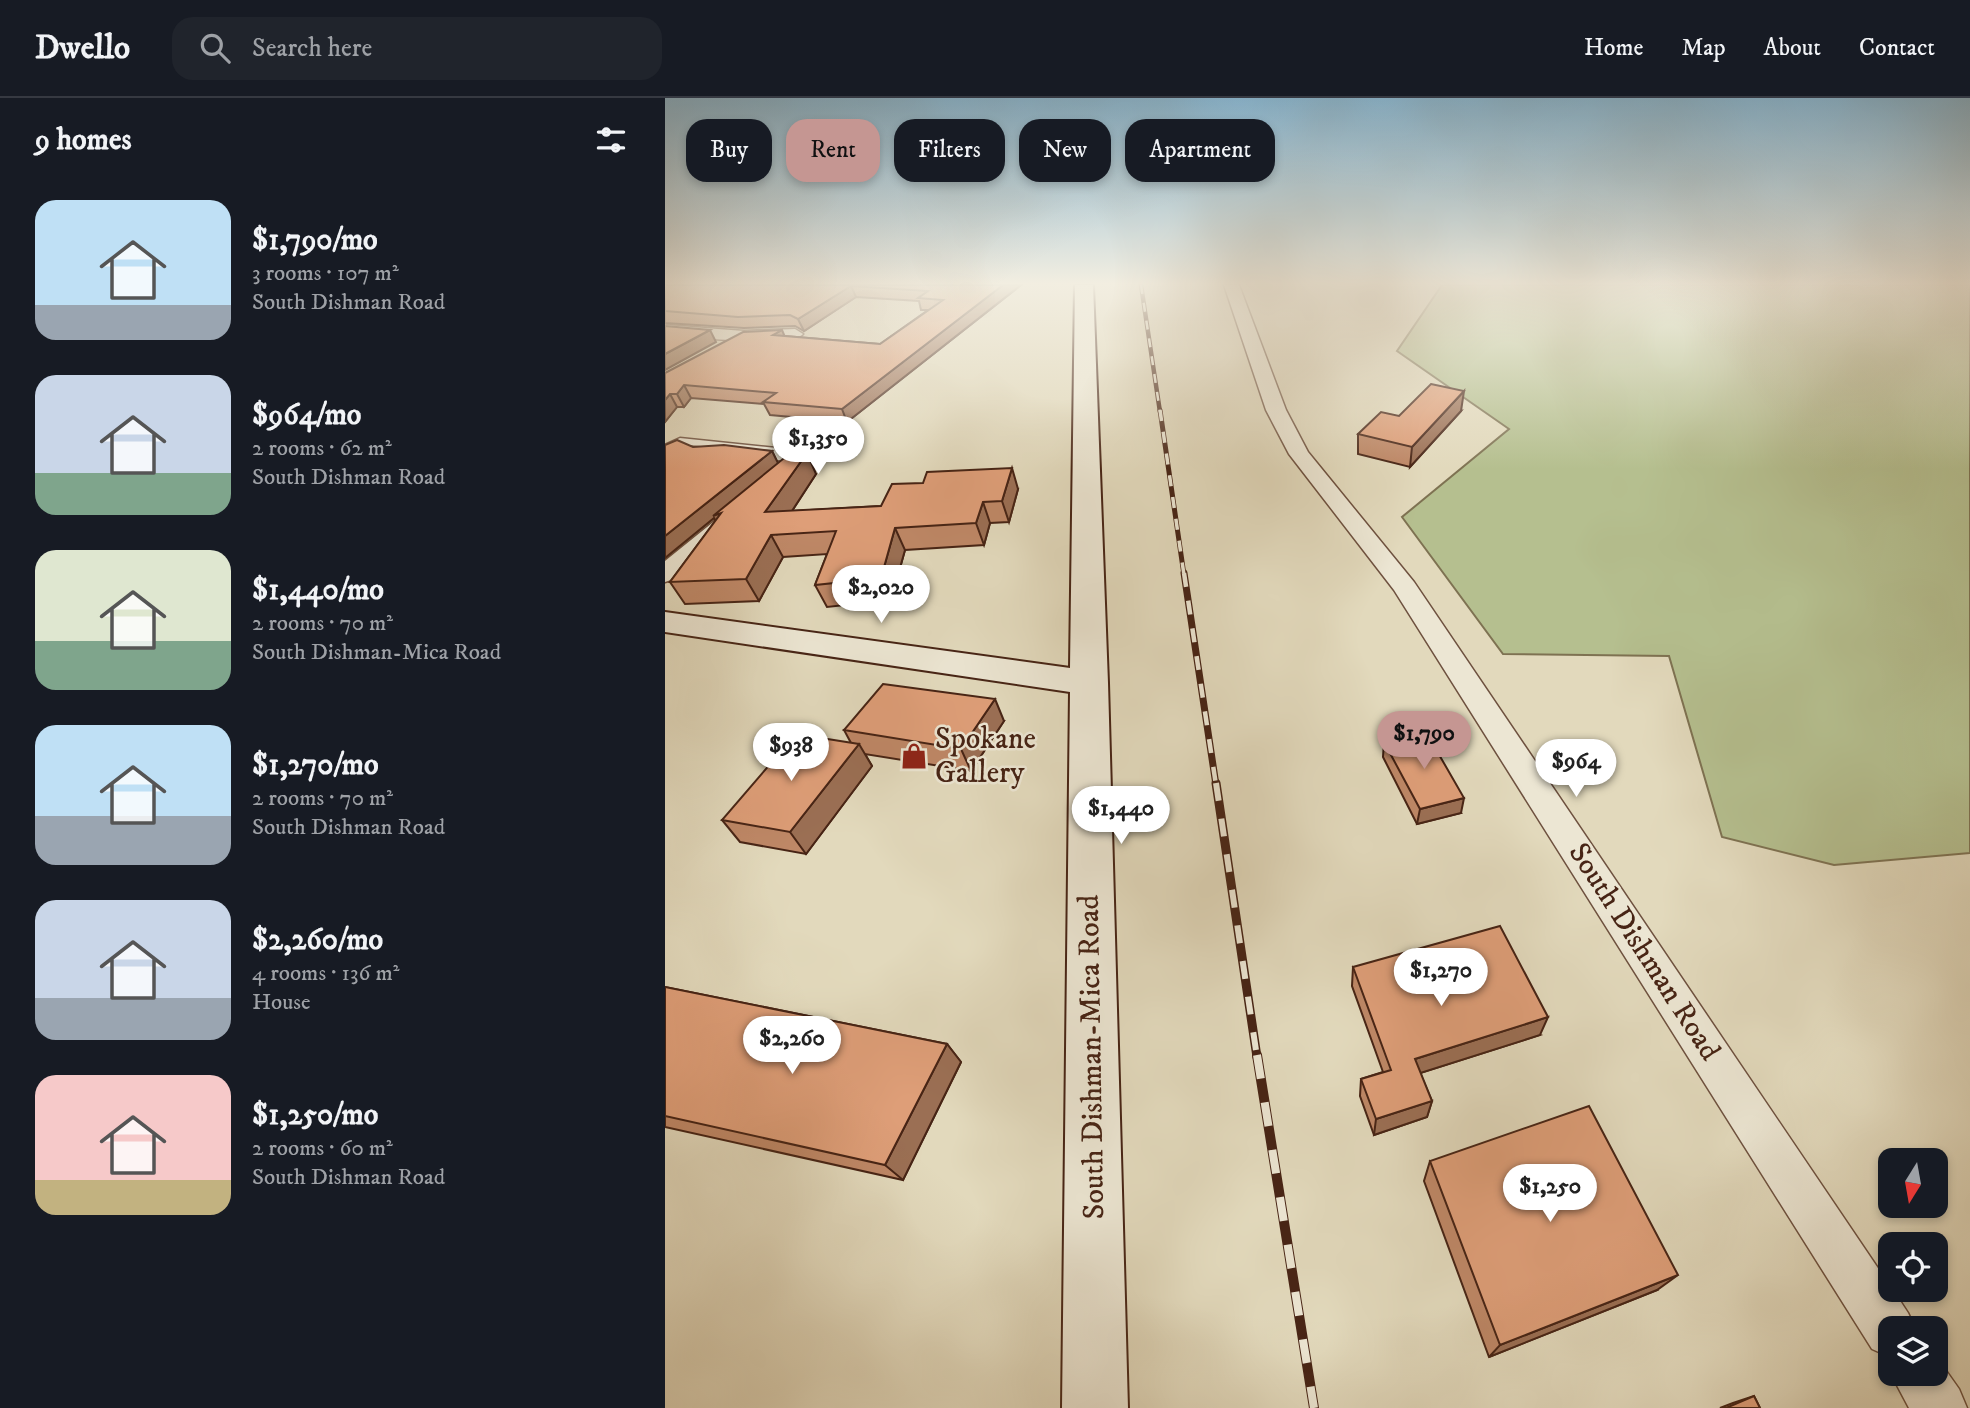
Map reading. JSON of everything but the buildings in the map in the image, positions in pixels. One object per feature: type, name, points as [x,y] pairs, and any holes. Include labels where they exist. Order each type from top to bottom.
[{"type":"main road","name":"South Dishman-Mica Road","points":[[1085,346],[1095,1408]]},
{"type":"main road","points":[[665,622],[1090,683]]},
{"type":"street","points":[[722,349],[727,346]]},
{"type":"street","name":"South Dishman Road","points":[[1253,346],[1276,410],[1299,454],[1405,587],[1880,1316]]},
{"type":"street","points":[[673,449],[806,457],[766,491]]},
{"type":"street","points":[[665,574],[746,507]]},
{"type":"street","points":[[1926,1386],[1940,1408]]},
{"type":"green space","points":[[1400,346],[1970,346],[1970,853],[1834,865],[1722,837],[1669,656],[1503,654],[1402,517],[1509,429],[1397,351]]},
{"type":"railway","points":[[1150,346],[1160,412]]},
{"type":"railway","points":[[1160,410],[1184,575]]},
{"type":"railway","points":[[1184,573],[1216,785]]},
{"type":"railway","points":[[1216,783],[1257,1057]]},
{"type":"railway","points":[[1257,1055],[1314,1408]]},
{"type":"place","name":"Spokane Gallery","points":[[914,756]]}]
